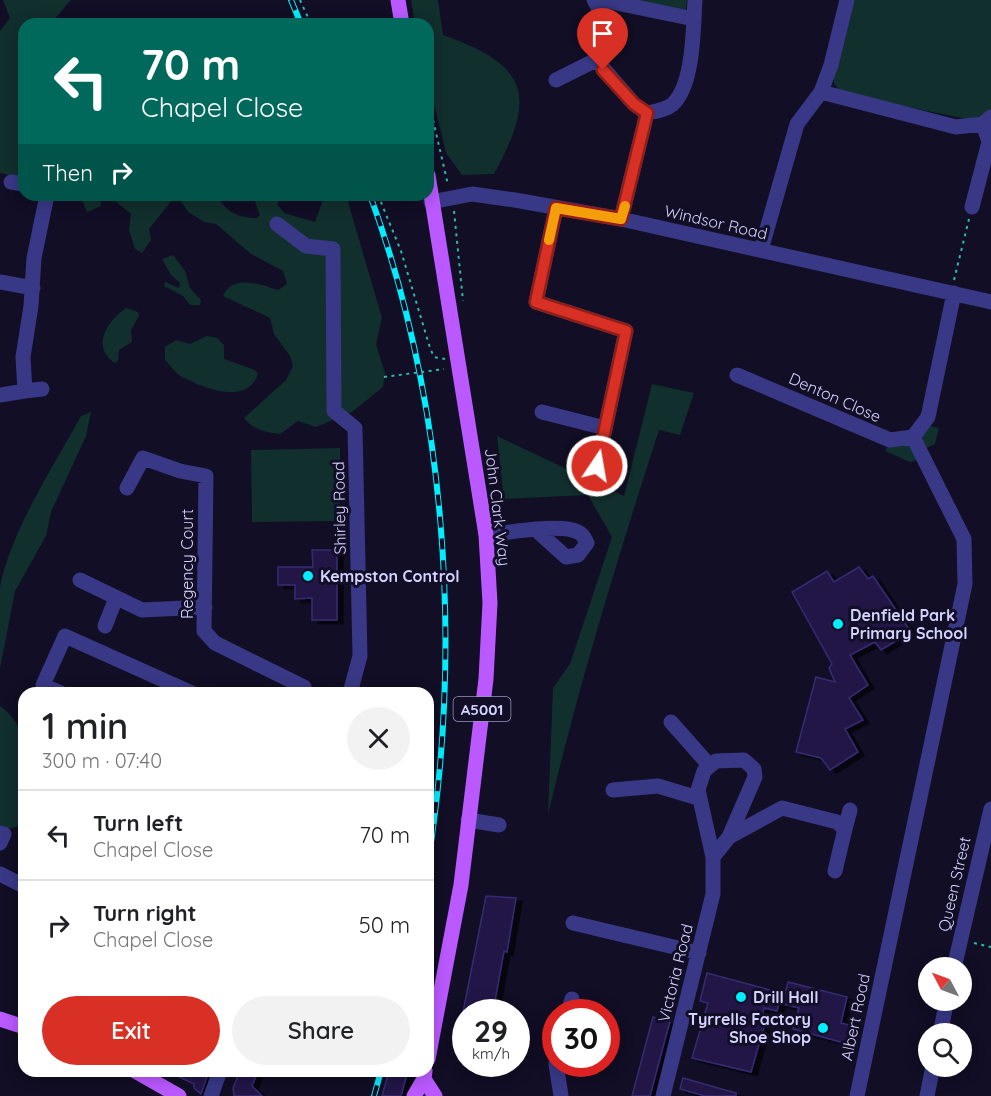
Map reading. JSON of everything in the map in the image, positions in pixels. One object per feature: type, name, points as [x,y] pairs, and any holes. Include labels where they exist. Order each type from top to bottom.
[{"type":"main road","points":[[398,0],[401,18]]},
{"type":"main road","name":"John Clark Way","points":[[431,202],[486,535],[490,603],[486,680],[459,897],[434,1019]]},
{"type":"main road","points":[[0,1019],[18,1026]]},
{"type":"main road","points":[[146,1077],[179,1096]]},
{"type":"main road","points":[[414,1096],[424,1077]]},
{"type":"main road","points":[[425,1077],[427,1096]]},
{"type":"main road","points":[[426,1077],[435,1096]]},
{"type":"street","points":[[595,0],[600,18],[594,44],[596,60],[634,104],[647,113]]},
{"type":"street","points":[[602,0],[694,19]]},
{"type":"street","points":[[647,113],[671,105],[682,92],[691,54],[695,0]]},
{"type":"street","points":[[761,250],[797,124],[821,92],[831,65],[847,0]]},
{"type":"street","points":[[556,80],[596,60]]},
{"type":"street","points":[[821,92],[956,127],[987,121],[988,142],[972,207]]},
{"type":"street","points":[[621,219],[647,113]]},
{"type":"street","name":"Windsor Road","points":[[431,202],[472,194],[621,219],[991,302]]},
{"type":"street","points":[[25,392],[23,357],[33,288],[34,258],[46,201]]},
{"type":"street","points":[[556,208],[536,302],[626,331],[597,466]]},
{"type":"street","name":"Shirley Road","points":[[277,224],[306,246],[333,249],[334,411],[355,428],[360,656],[352,687]]},
{"type":"street","points":[[0,282],[33,288]]},
{"type":"street","points":[[913,437],[928,417],[952,293]]},
{"type":"street","name":"Denton Close","points":[[737,375],[890,440],[913,437]]},
{"type":"street","points":[[0,395],[42,389]]},
{"type":"street","points":[[542,412],[605,428]]},
{"type":"street","name":"Albert Road","points":[[857,1096],[965,584],[964,540],[913,437]]},
{"type":"street","name":"Regency Court","points":[[127,488],[143,458],[180,471],[206,476],[204,631],[215,643],[304,687]]},
{"type":"street","points":[[486,535],[535,529],[578,532],[587,543],[584,551],[566,558],[535,529]]},
{"type":"street","points":[[80,580],[142,610],[205,607]]},
{"type":"street","points":[[105,626],[117,598]]},
{"type":"street","points":[[48,687],[43,685],[65,636],[179,687]]},
{"type":"street","points":[[671,722],[710,765]]},
{"type":"street","points":[[613,790],[658,786],[698,798],[701,777],[710,765],[716,761],[735,758],[744,760],[754,770],[755,777],[729,837],[713,857]]},
{"type":"street","name":"Victoria Road","points":[[663,1096],[713,894],[713,857],[698,798]]},
{"type":"street","points":[[729,837],[782,808],[837,822],[845,829]]},
{"type":"street","name":"Queen Street","points":[[956,957],[991,809]]},
{"type":"street","points":[[835,871],[850,810]]},
{"type":"street","points":[[468,820],[499,825]]},
{"type":"street","points":[[0,833],[3,834],[0,843]]},
{"type":"street","points":[[0,874],[18,883]]},
{"type":"street","points":[[573,923],[699,952]]},
{"type":"street","points":[[211,1096],[218,1077]]},
{"type":"street","points":[[557,1077],[561,1096]]},
{"type":"street","points":[[927,1096],[931,1077]]},
{"type":"path","points":[[300,0],[308,18]]},
{"type":"path","points":[[434,124],[444,166]]},
{"type":"path","points":[[380,201],[401,251],[430,348],[434,357],[440,360],[448,359]]},
{"type":"path","points":[[952,293],[972,207]]},
{"type":"path","points":[[455,215],[464,307]]},
{"type":"path","points":[[384,377],[444,369]]},
{"type":"path","points":[[959,940],[991,947]]},
{"type":"green space","points":[[3,0],[71,0],[55,18],[18,18],[18,177],[0,173],[0,31],[10,18]]},
{"type":"green space","points":[[411,0],[438,0],[443,35],[472,46],[493,58],[508,72],[517,86],[519,104],[516,124],[508,147],[494,174],[462,175],[446,153],[434,104],[434,18],[414,18]]},
{"type":"green space","points":[[636,0],[687,0],[686,10]]},
{"type":"green space","points":[[852,0],[991,0],[991,111],[979,120],[967,119],[843,94],[834,84],[834,68]]},
{"type":"green space","points":[[82,201],[100,201],[101,206],[87,212]]},
{"type":"green space","points":[[115,201],[171,201],[149,229],[151,240],[142,253],[135,249],[129,230],[131,214]]},
{"type":"green space","points":[[181,201],[220,201],[232,212],[257,218],[260,215],[255,201],[279,201],[277,204],[284,213],[315,222],[323,201],[348,201],[382,318],[376,344],[385,373],[383,387],[352,412],[316,427],[298,421],[280,434],[260,430],[251,425],[244,418],[286,380],[293,366],[290,356],[274,334],[270,318],[223,296],[227,289],[240,283],[255,283],[278,290],[287,284],[283,271],[251,254],[216,224],[204,222],[188,212]]},
{"type":"green space","points":[[173,255],[185,271],[190,288],[201,300],[200,305],[190,305],[183,296],[164,286],[165,282],[179,288],[180,283],[171,275],[162,259]]},
{"type":"green space","points":[[126,308],[138,312],[139,316],[131,330],[132,342],[119,350],[118,360],[115,363],[104,349],[104,334],[113,319]]},
{"type":"green space","points":[[207,336],[217,338],[224,345],[224,359],[255,370],[258,374],[252,384],[244,390],[234,392],[212,389],[182,377],[165,360],[165,347],[176,340],[190,344]]},
{"type":"green space","points":[[652,384],[694,393],[680,435],[659,430],[600,621],[548,815],[553,688],[570,664],[612,537],[588,495],[504,499],[497,436],[624,496]]},
{"type":"green space","points":[[91,412],[86,436],[51,512],[46,536],[15,591],[0,669],[0,586],[6,564],[46,477],[81,416]]},
{"type":"green space","points":[[930,426],[939,428],[935,444],[916,453],[918,460],[910,462],[885,451],[890,443]]},
{"type":"green space","points":[[340,448],[340,521],[252,522],[251,450]]},
{"type":"green space","points":[[0,706],[18,726],[18,826],[0,832]]},
{"type":"building","name":"Kempston Control","points":[[312,550],[337,550],[337,620],[312,620],[312,598],[295,599],[295,585],[278,585],[278,567],[313,567]]},
{"type":"building","points":[[859,567],[868,579],[873,576],[911,632],[881,650],[875,642],[850,655],[868,685],[849,698],[863,720],[845,729],[858,752],[830,770],[821,758],[796,752],[816,677],[835,682],[829,668],[832,664],[792,592],[827,571],[834,582]]},
{"type":"building","points":[[486,896],[516,898],[507,952],[504,951],[495,999],[466,999]]},
{"type":"building","points":[[707,973],[785,994],[788,982],[847,997],[841,1023],[853,1026],[848,1044],[793,1029],[799,1008],[779,1003],[777,1011],[764,1008],[760,1026],[764,1027],[751,1072],[692,1058],[708,1003],[700,1001]]},
{"type":"building","points":[[653,1017],[670,1022],[650,1096],[632,1096]]},
{"type":"building","points":[[179,1077],[207,1077],[201,1094],[194,1088],[194,1084]]},
{"type":"building","points":[[238,1077],[256,1077],[252,1086],[262,1096],[234,1096],[233,1088]]},
{"type":"building","points":[[387,1077],[406,1077],[401,1096],[382,1096]]},
{"type":"building","points":[[683,1078],[736,1093],[736,1096],[705,1096],[680,1089]]},
{"type":"railway","points":[[291,0],[298,18]]},
{"type":"railway","points":[[372,201],[396,274],[416,356],[431,440],[441,525],[445,610],[444,695],[439,779],[434,817]]},
{"type":"railway","points":[[374,1096],[379,1077]]},
{"type":"slow traffic","points":[[549,240],[556,208],[621,219],[625,206]]},
{"type":"place","name":"Kempston Control","points":[[308,576]]},
{"type":"place","name":"Denfield Park Primary School","points":[[838,624]]},
{"type":"place","name":"Drill Hall","points":[[741,997]]},
{"type":"place","name":"Tyrrells Factory Shoe Shop","points":[[823,1028]]},
{"type":"route","points":[[597,466],[626,331],[536,302],[556,208],[621,219],[647,113],[634,104],[603,70]]}]
